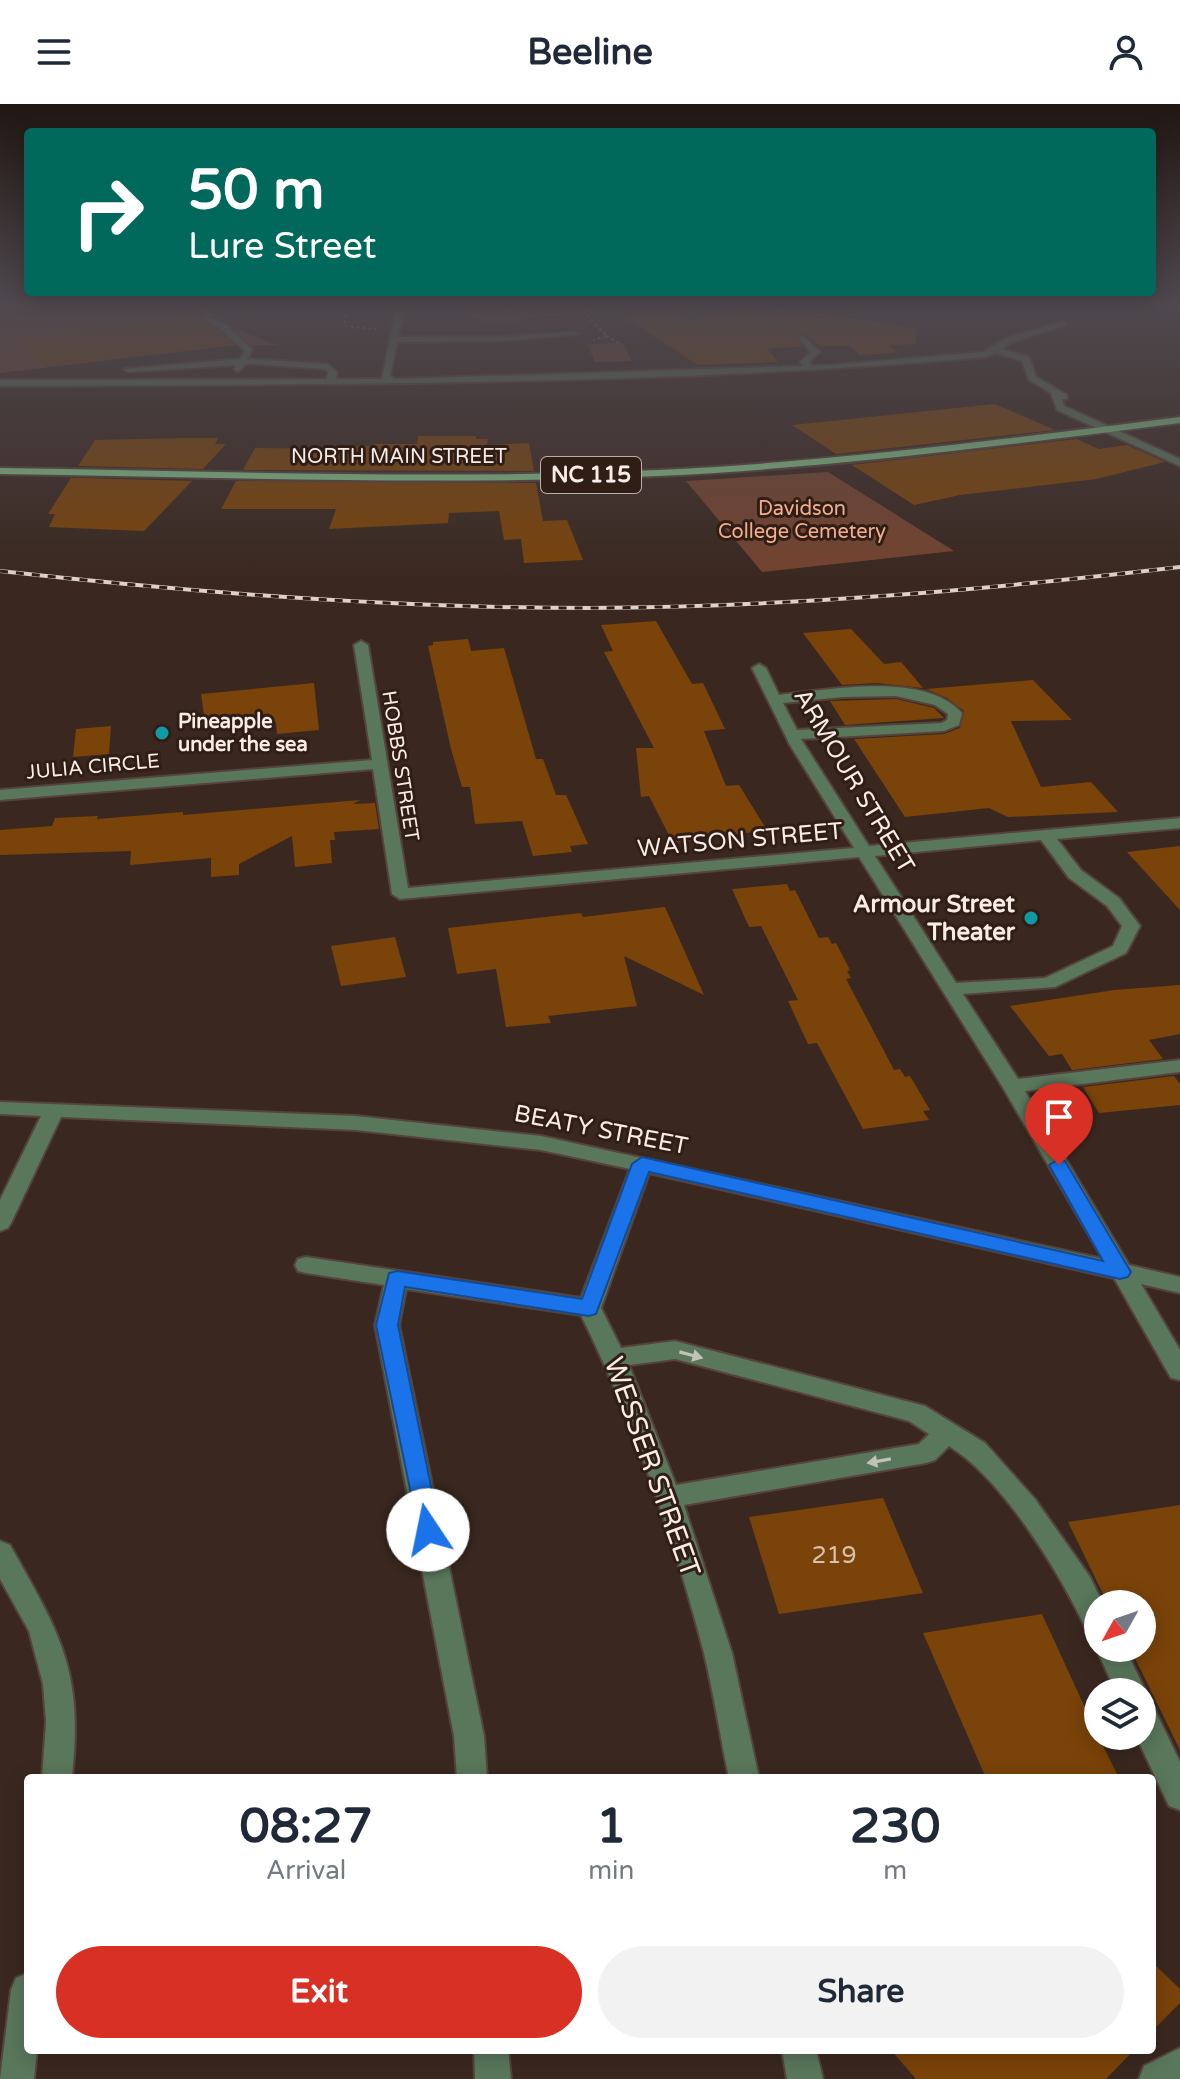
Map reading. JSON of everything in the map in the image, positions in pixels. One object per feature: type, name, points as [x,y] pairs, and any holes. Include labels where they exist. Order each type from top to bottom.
[{"type":"main road","name":"NORTH MAIN STREET","points":[[0,471],[426,476],[658,473],[803,462],[1180,420]]},
{"type":"street","points":[[1056,395],[1060,408],[1180,463]]},
{"type":"street","points":[[1062,395],[1075,401]]},
{"type":"street","points":[[1102,414],[1109,421],[1111,429]]},
{"type":"street","name":"HOBBS STREET","points":[[361,645],[400,894]]},
{"type":"street","name":"ARMOUR STREET","points":[[759,668],[793,735],[1012,1086],[1180,1371]]},
{"type":"street","points":[[775,700],[878,692],[932,698],[948,705],[955,713],[954,722],[944,727],[793,735]]},
{"type":"street","name":"JULIA CIRCLE","points":[[0,795],[380,764]]},
{"type":"street","name":"WATSON STREET","points":[[400,894],[1180,823]]},
{"type":"street","points":[[952,989],[1049,983],[1120,949],[1131,926],[1113,902],[1075,874],[1046,836]]},
{"type":"street","points":[[1012,1086],[1180,1066]]},
{"type":"street","name":"BEATY STREET","points":[[0,1108],[356,1123],[467,1132],[541,1143],[1180,1285]]},
{"type":"street","points":[[0,1223],[54,1110]]},
{"type":"street","points":[[306,1265],[589,1308],[642,1164]]},
{"type":"street","points":[[397,1278],[387,1325],[469,1736],[472,1774]]},
{"type":"street","name":"WESSER STREET","points":[[589,1308],[614,1358],[668,1497],[718,1653],[743,1774]]},
{"type":"street","points":[[614,1358],[675,1350],[916,1413],[976,1450],[1026,1507],[1084,1594]]},
{"type":"street","points":[[668,1497],[926,1453],[948,1432]]},
{"type":"street","points":[[0,1553],[43,1630],[59,1685],[61,1749],[58,1774]]},
{"type":"street","points":[[1156,1745],[1180,1795]]},
{"type":"street","points":[[16,2079],[24,2020]]},
{"type":"street","points":[[491,2054],[493,2079]]},
{"type":"street","points":[[800,2054],[805,2079]]},
{"type":"street","points":[[1157,2079],[1180,2066]]},
{"type":"green space","name":"Davidson College Cemetery","points":[[828,472],[954,551],[762,572],[686,481]]},
{"type":"building","points":[[995,404],[1055,430],[836,454],[792,425]]},
{"type":"building","points":[[418,436],[476,436],[476,439],[488,439],[487,445],[529,443],[534,471],[243,470],[255,448],[351,449],[352,446],[374,444],[417,444]]},
{"type":"building","points":[[218,438],[215,444],[226,444],[203,469],[78,466],[95,440]]},
{"type":"building","points":[[1077,439],[1099,449],[1127,445],[1165,462],[1096,479],[960,495],[914,505],[852,465]]},
{"type":"building","points":[[71,478],[192,481],[144,531],[49,527],[55,514],[48,514]]},
{"type":"building","points":[[236,481],[536,483],[543,521],[567,520],[583,560],[524,563],[521,539],[504,540],[499,511],[449,513],[448,523],[329,529],[336,509],[221,509]]},
{"type":"building","points":[[656,621],[692,684],[703,683],[725,729],[704,731],[726,786],[739,785],[767,830],[673,843],[649,796],[641,797],[636,748],[654,748],[604,652],[613,651],[601,625]]},
{"type":"building","points":[[851,629],[884,664],[901,662],[923,688],[876,683],[842,685],[803,633]]},
{"type":"building","points":[[468,639],[471,651],[504,648],[536,759],[543,759],[556,795],[566,795],[588,844],[570,846],[572,852],[533,856],[522,821],[475,824],[470,787],[462,787],[428,646],[433,642]]},
{"type":"building","points":[[1033,680],[1072,720],[1011,721],[1041,787],[1091,782],[1118,812],[1008,817],[989,808],[905,817],[854,739],[944,734],[960,728],[964,711],[947,698],[926,689]]},
{"type":"building","points":[[314,683],[319,730],[277,734],[276,722],[206,730],[201,694]]},
{"type":"building","points":[[896,699],[934,708],[944,718],[845,725],[830,701]]},
{"type":"building","points":[[111,726],[109,754],[73,757],[76,729]]},
{"type":"building","points":[[360,800],[353,804],[375,803],[379,829],[334,832],[335,840],[330,840],[332,863],[295,867],[292,836],[239,864],[239,875],[211,877],[211,858],[130,865],[131,851],[0,855],[0,830],[52,826],[55,818],[98,816],[97,819],[183,812],[183,815]]},
{"type":"building","points":[[1180,846],[1180,910],[1127,852]]},
{"type":"building","points":[[787,884],[790,891],[795,890],[819,938],[828,937],[832,944],[836,943],[850,970],[847,971],[851,978],[846,979],[894,1070],[900,1069],[905,1077],[910,1076],[930,1110],[923,1111],[929,1120],[863,1129],[817,1043],[808,1044],[788,1001],[798,1000],[761,926],[749,927],[732,889]]},
{"type":"building","points":[[665,907],[704,995],[624,956],[637,1006],[548,1016],[551,1023],[506,1027],[496,969],[457,974],[448,928]]},
{"type":"building","points":[[395,937],[406,977],[341,986],[331,946]]},
{"type":"building","points":[[1180,985],[1180,1034],[1149,1040],[1163,1059],[1072,1070],[1062,1054],[1049,1056],[1010,1006],[1114,990]]},
{"type":"building","points":[[1174,1076],[1180,1084],[1180,1105],[1099,1113],[1083,1087]]},
{"type":"building","points":[[883,1498],[923,1593],[779,1614],[749,1517]]},
{"type":"building","points":[[1180,1505],[1180,1750],[1156,1701],[1156,1678],[1145,1678],[1137,1662],[1156,1662],[1156,1590],[1101,1590],[1068,1522]]},
{"type":"building","points":[[1042,1614],[1084,1706],[1084,1750],[1105,1750],[1117,1774],[984,1774],[923,1633]]},
{"type":"building","points":[[1156,1966],[1180,1989],[1180,2003],[1156,2027]]},
{"type":"building","points":[[894,2054],[1130,2054],[1106,2079],[916,2079]]},
{"type":"railway","points":[[0,571],[295,598],[590,608],[886,596],[1180,567]]},
{"type":"place","name":"Pineapple under the sea","points":[[162,733]]},
{"type":"place","name":"Armour Street Theater","points":[[1031,918]]},
{"type":"route","points":[[428,1530],[387,1325],[397,1278],[589,1308],[642,1164],[1120,1272],[1059,1165]]}]
